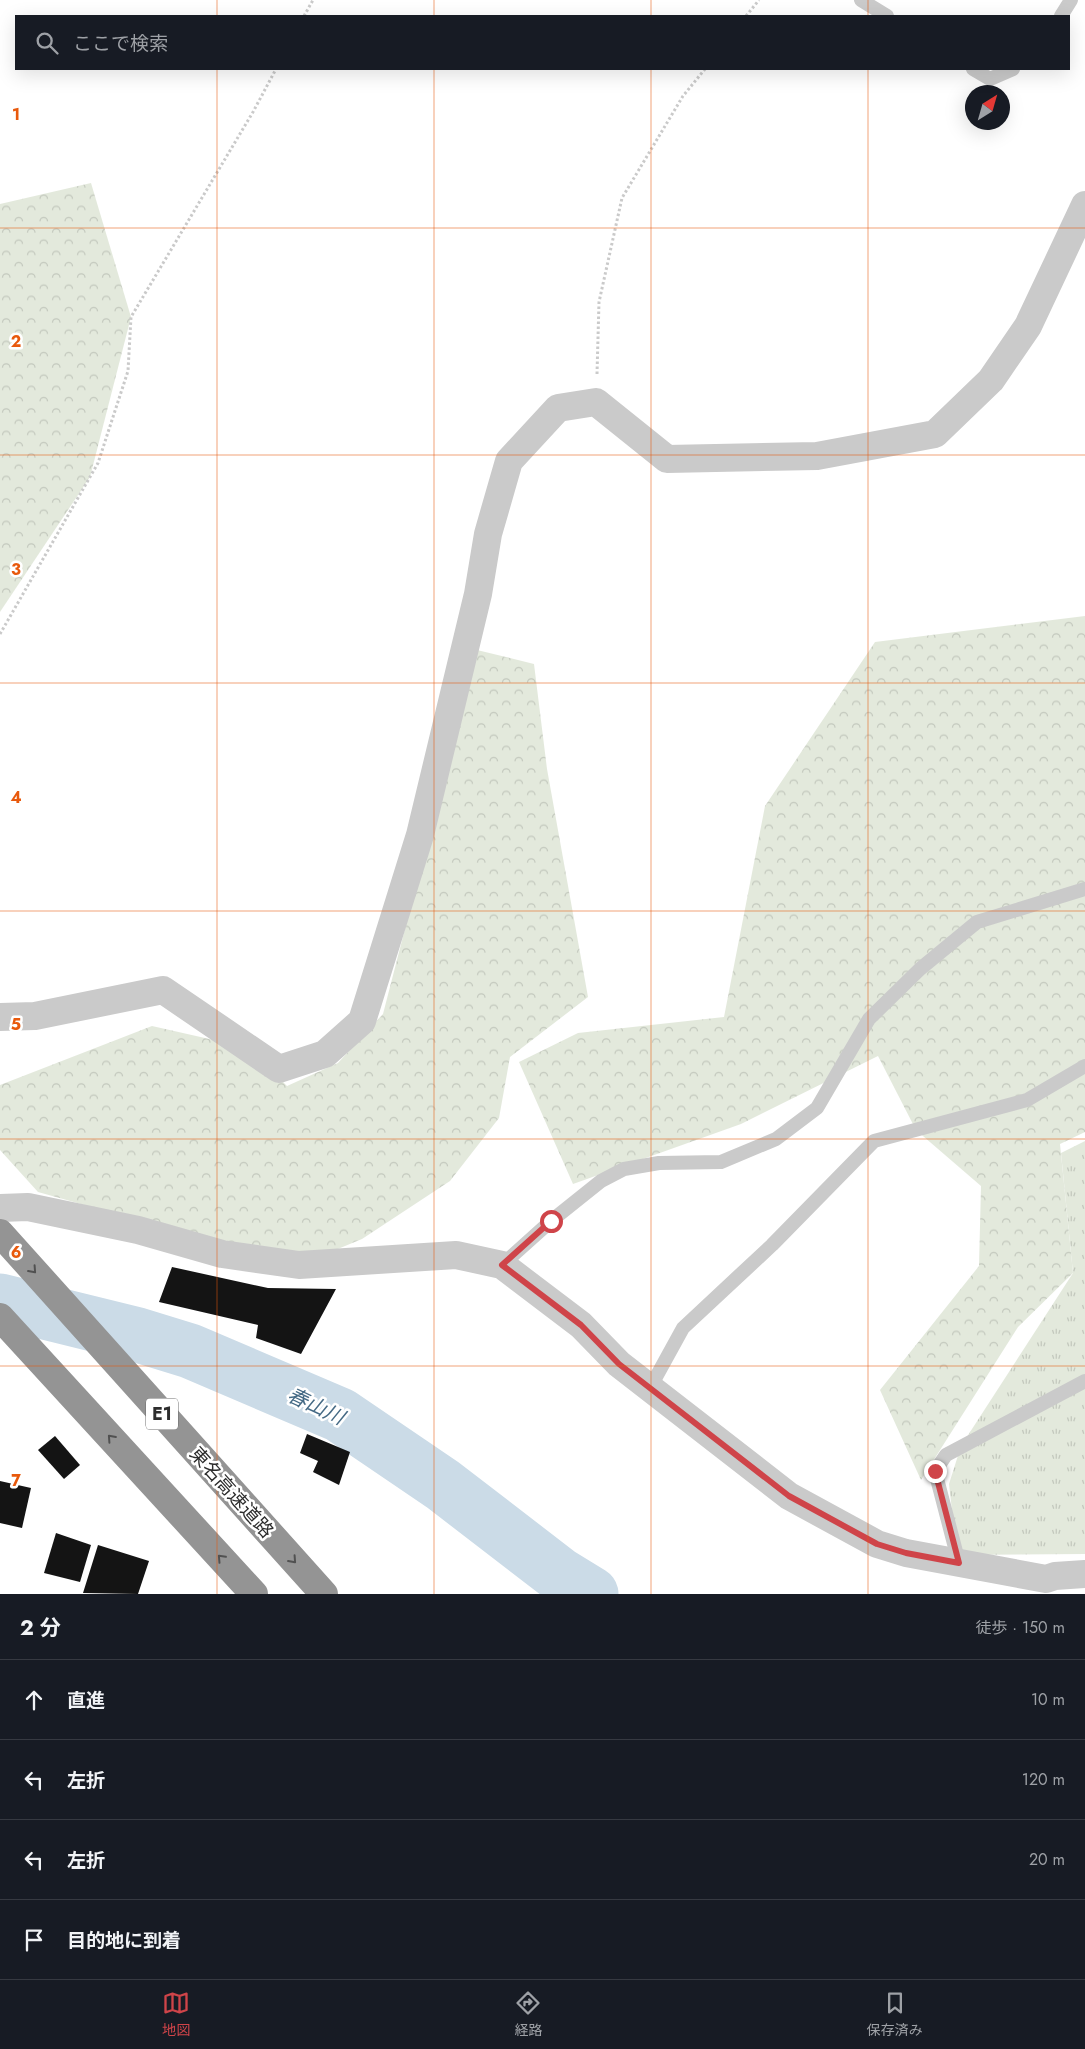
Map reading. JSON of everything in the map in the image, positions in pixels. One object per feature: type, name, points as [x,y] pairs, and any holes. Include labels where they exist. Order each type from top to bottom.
[{"type":"highway","name":"東名高速道路","points":[[0,1233],[324,1594]]},
{"type":"highway","points":[[0,1317],[254,1594]]},
{"type":"street","points":[[0,1017],[35,1016],[163,990],[279,1069],[325,1054],[362,1021],[420,835],[478,594],[488,534],[509,461],[558,408],[596,402],[667,459],[817,456],[935,434],[990,380],[1028,326],[1085,205]]},
{"type":"street","points":[[0,1208],[28,1207],[138,1230],[222,1254],[299,1265],[456,1255],[502,1265],[581,1325],[619,1364],[789,1496],[877,1544],[906,1553],[959,1563],[1015,1585],[1046,1580],[1055,1576],[1085,1574]]},
{"type":"lane","points":[[861,0],[885,15]]},
{"type":"lane","points":[[1062,15],[1071,0]]},
{"type":"lane","points":[[975,70],[990,79],[1011,70]]},
{"type":"lane","points":[[502,1265],[551,1221],[601,1181],[624,1169],[658,1163],[721,1162],[776,1139],[817,1108],[870,1019],[920,969],[977,922],[1085,889]]},
{"type":"lane","points":[[650,1388],[683,1328],[772,1245],[874,1141],[1027,1100],[1085,1066]]},
{"type":"lane","points":[[959,1563],[935,1471],[946,1454],[1085,1381]]},
{"type":"path","points":[[305,15],[313,0]]},
{"type":"path","points":[[747,15],[759,0]]},
{"type":"path","points":[[0,634],[98,463],[128,371],[131,317],[253,112],[275,70]]},
{"type":"path","points":[[596,402],[599,302],[622,198],[683,96],[704,70]]},
{"type":"green space","points":[[91,183],[131,317],[90,477],[0,612],[0,204]]},
{"type":"green space","points":[[1085,616],[1085,1132],[1060,1144],[1073,1273],[1018,1327],[921,1480],[880,1390],[979,1266],[981,1186],[916,1130],[878,1056],[741,1124],[573,1184],[519,1062],[578,1033],[724,1017],[765,806],[875,642]]},
{"type":"green space","points":[[477,650],[534,664],[547,769],[588,997],[510,1057],[499,1118],[450,1181],[362,1239],[299,1265],[38,1192],[0,1150],[0,1085],[152,1026],[249,1048],[287,1086],[338,1063],[383,1014]]},
{"type":"green space","points":[[1085,1141],[1085,1554],[957,1555],[949,1484],[961,1446],[1073,1273],[1061,1153]]},
{"type":"building","points":[[172,1267],[268,1288],[336,1289],[301,1354],[256,1338],[258,1325],[159,1302]]},
{"type":"building","points":[[307,1434],[350,1452],[339,1485],[313,1472],[318,1461],[300,1453]]},
{"type":"building","points":[[55,1436],[80,1465],[64,1479],[38,1450]]},
{"type":"building","points":[[0,1481],[31,1488],[22,1528],[0,1523]]},
{"type":"building","points":[[56,1533],[91,1545],[80,1582],[44,1573]]},
{"type":"building","points":[[98,1545],[149,1561],[138,1594],[83,1593]]},
{"type":"waterway","name":"春山川","points":[[0,1301],[138,1335],[190,1351],[340,1415],[443,1485],[560,1575],[591,1594]]},
{"type":"route","points":[[551,1221],[502,1265],[581,1325],[619,1364],[789,1496],[877,1544],[906,1553],[959,1563],[935,1471]]}]
